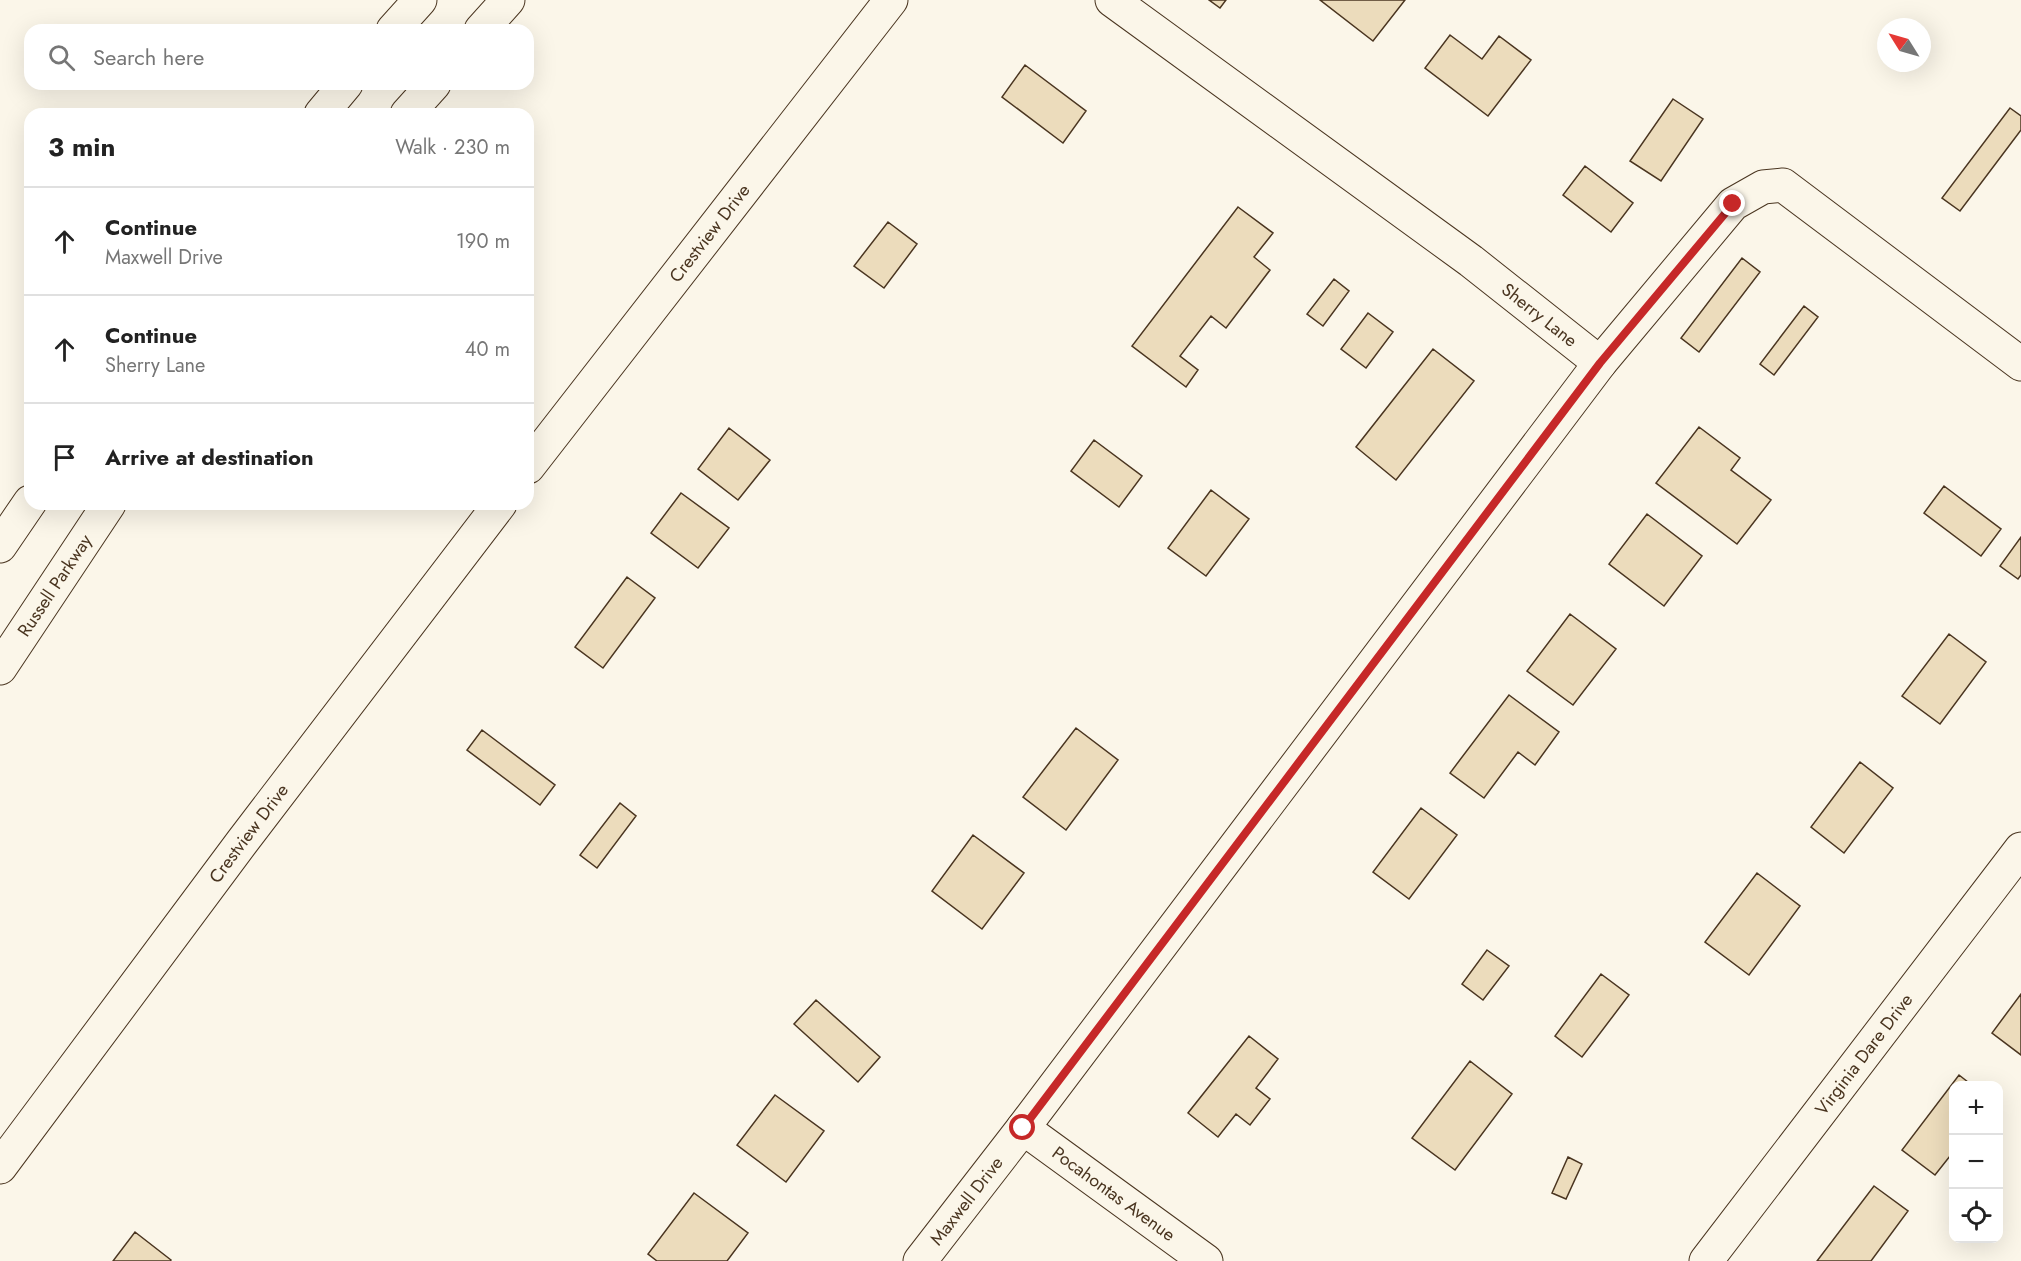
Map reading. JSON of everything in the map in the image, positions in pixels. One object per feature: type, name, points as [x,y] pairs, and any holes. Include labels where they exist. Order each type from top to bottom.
[{"type":"street","points":[[398,24],[420,0]]},
{"type":"street","points":[[486,24],[508,0]]},
{"type":"street","name":"Crestview Drive","points":[[534,459],[891,0]]},
{"type":"street","name":"Sherry Lane","points":[[1112,0],[1146,10],[1472,261],[1600,363]]},
{"type":"street","points":[[326,108],[341,90]]},
{"type":"street","points":[[412,108],[429,90]]},
{"type":"street","points":[[1600,363],[1733,204],[1763,187],[1783,185],[2021,364]]},
{"type":"street","name":"Maxwell Drive","points":[[920,1261],[1023,1128],[1600,363]]},
{"type":"street","points":[[0,546],[25,510]]},
{"type":"street","name":"Russell Parkway","points":[[0,668],[106,510]]},
{"type":"street","name":"Crestview Drive","points":[[0,1167],[242,842],[495,510]]},
{"type":"street","name":"Virginia Dare Drive","points":[[1706,1261],[2021,849]]},
{"type":"street","name":"Pocahontas Avenue","points":[[1023,1128],[1206,1261]]},
{"type":"building","points":[[1209,0],[1226,0],[1220,8]]},
{"type":"building","points":[[1320,0],[1405,0],[1373,41]]},
{"type":"building","points":[[1450,35],[1482,59],[1499,36],[1531,60],[1488,116],[1425,68]]},
{"type":"building","points":[[1025,65],[1086,111],[1063,143],[1002,97]]},
{"type":"building","points":[[1673,99],[1703,119],[1661,181],[1630,161]]},
{"type":"building","points":[[2010,108],[2021,116],[2021,130],[1960,211],[1942,198]]},
{"type":"building","points":[[1585,166],[1633,203],[1611,232],[1563,195]]},
{"type":"building","points":[[1238,207],[1273,233],[1254,257],[1270,270],[1226,328],[1211,316],[1180,356],[1198,370],[1186,387],[1132,346]]},
{"type":"building","points":[[888,222],[917,244],[884,288],[854,266]]},
{"type":"building","points":[[1742,258],[1760,272],[1699,352],[1681,338]]},
{"type":"building","points":[[1334,279],[1349,291],[1323,326],[1307,314]]},
{"type":"building","points":[[1804,306],[1818,317],[1774,375],[1760,364]]},
{"type":"building","points":[[1368,313],[1393,332],[1366,368],[1341,349]]},
{"type":"building","points":[[1433,349],[1474,381],[1396,480],[1356,447]]},
{"type":"building","points":[[1699,427],[1740,458],[1731,470],[1771,500],[1737,544],[1656,483]]},
{"type":"building","points":[[729,428],[770,460],[738,500],[698,469]]},
{"type":"building","points":[[1094,440],[1142,476],[1119,507],[1071,471]]},
{"type":"building","points":[[1944,486],[2001,529],[1981,556],[1924,513]]},
{"type":"building","points":[[1211,490],[1249,519],[1206,576],[1168,548]]},
{"type":"building","points":[[681,493],[729,528],[698,568],[651,533]]},
{"type":"building","points":[[1647,514],[1702,556],[1664,606],[1609,564]]},
{"type":"building","points":[[2021,537],[2021,575],[2018,579],[2000,566]]},
{"type":"building","points":[[627,577],[655,598],[603,668],[575,647]]},
{"type":"building","points":[[1570,614],[1616,649],[1573,705],[1527,671]]},
{"type":"building","points":[[1949,634],[1986,662],[1940,724],[1902,696]]},
{"type":"building","points":[[1509,695],[1559,732],[1535,765],[1518,752],[1484,798],[1450,773]]},
{"type":"building","points":[[1076,728],[1118,760],[1066,830],[1023,797]]},
{"type":"building","points":[[482,730],[555,785],[540,805],[467,750]]},
{"type":"building","points":[[1860,762],[1893,788],[1844,853],[1811,827]]},
{"type":"building","points":[[620,803],[636,816],[597,868],[580,855]]},
{"type":"building","points":[[1421,808],[1457,835],[1409,899],[1373,872]]},
{"type":"building","points":[[973,835],[1024,873],[982,929],[932,891]]},
{"type":"building","points":[[1757,873],[1800,906],[1749,975],[1705,942]]},
{"type":"building","points":[[1487,950],[1509,966],[1483,1000],[1462,984]]},
{"type":"building","points":[[1601,974],[1629,995],[1582,1057],[1555,1036]]},
{"type":"building","points":[[2021,994],[2021,1055],[1992,1033]]},
{"type":"building","points":[[816,1000],[880,1057],[858,1082],[794,1024]]},
{"type":"building","points":[[1249,1036],[1278,1059],[1256,1088],[1270,1099],[1250,1125],[1236,1114],[1218,1137],[1188,1113]]},
{"type":"building","points":[[1470,1061],[1512,1094],[1455,1170],[1412,1138]]},
{"type":"building","points":[[1959,1075],[1967,1081],[1954,1081]]},
{"type":"building","points":[[1949,1088],[1949,1157],[1935,1175],[1902,1150]]},
{"type":"building","points":[[775,1095],[824,1131],[786,1182],[737,1145]]},
{"type":"building","points":[[1568,1157],[1582,1164],[1566,1199],[1552,1193]]},
{"type":"building","points":[[1874,1186],[1908,1211],[1871,1261],[1817,1261]]},
{"type":"building","points":[[694,1193],[748,1233],[727,1261],[657,1261],[648,1254]]},
{"type":"building","points":[[135,1232],[171,1260],[113,1261]]},
{"type":"route","points":[[1023,1128],[1600,363],[1733,204]]}]
